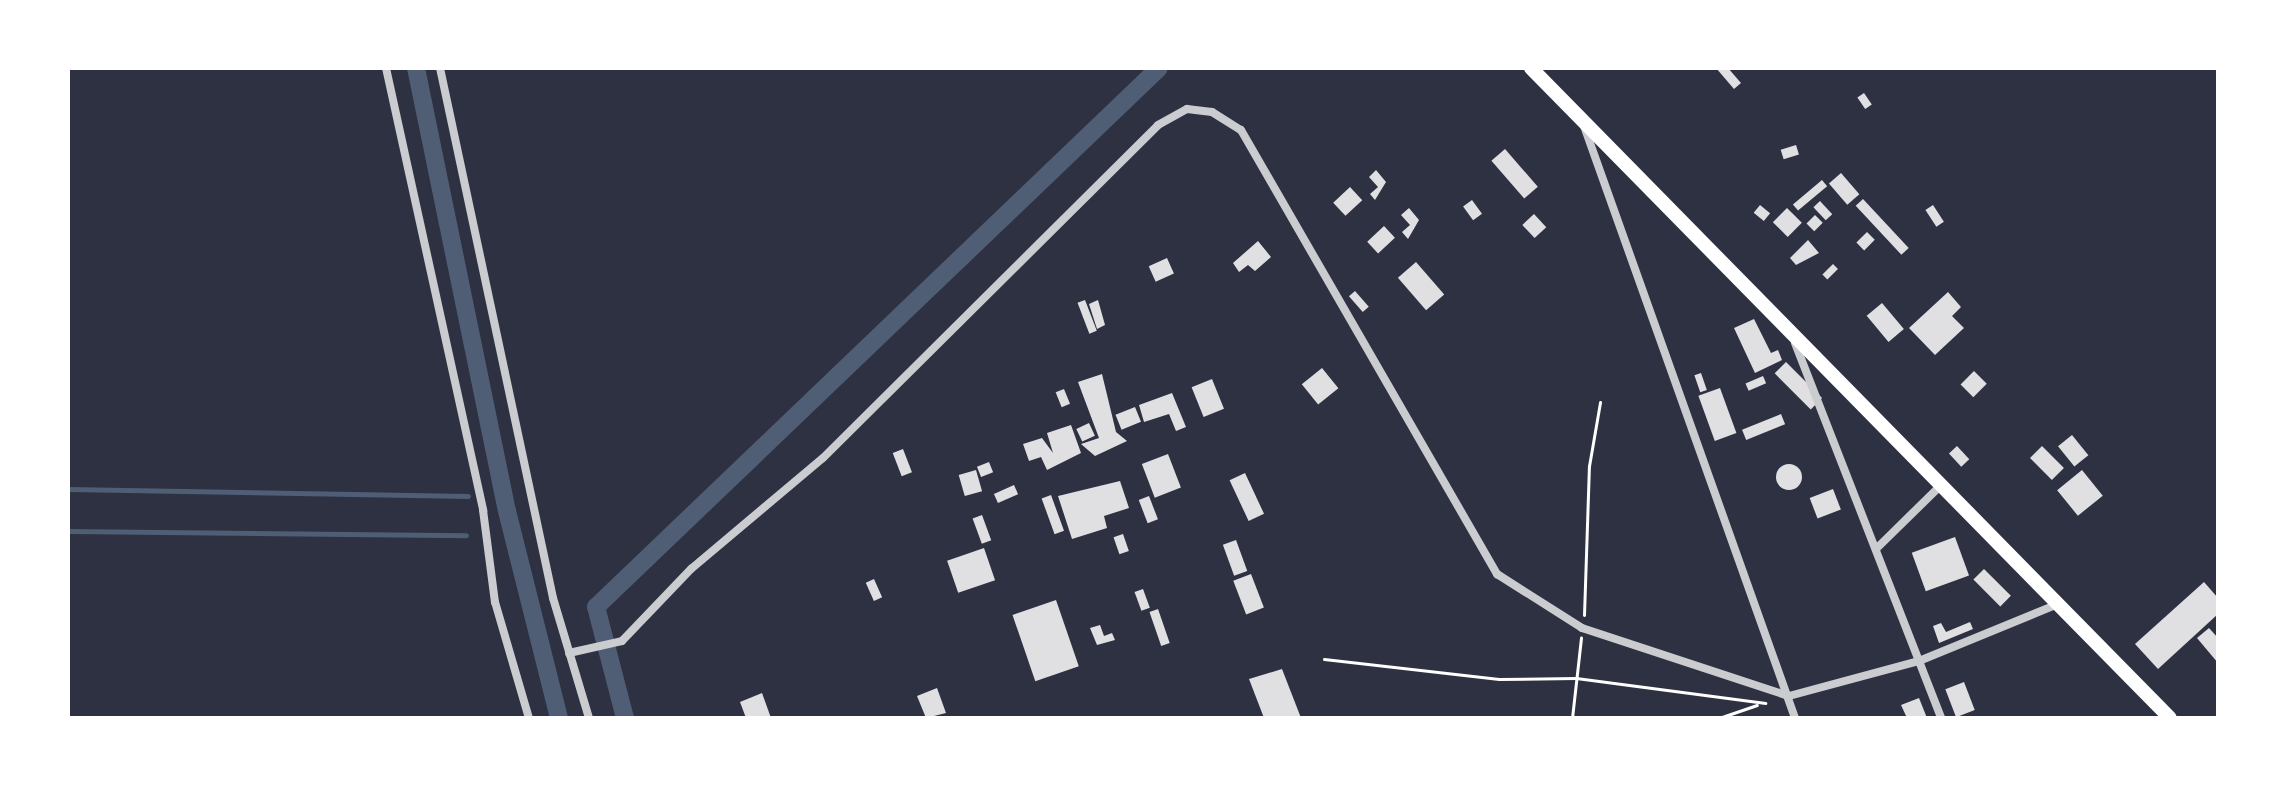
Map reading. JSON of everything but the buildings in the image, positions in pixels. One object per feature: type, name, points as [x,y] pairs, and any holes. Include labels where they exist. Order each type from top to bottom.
[{"type":"main road","points":[[1531,68],[1789,327],[1939,487],[2170,718]]},
{"type":"street","points":[[386,68],[483,510],[495,602],[529,718]]},
{"type":"street","points":[[440,68],[569,653],[589,718]]},
{"type":"street","points":[[569,653],[622,641],[702,558],[823,458],[1158,125],[1187,109],[1212,112],[1241,130],[1497,574],[1582,628],[1789,696],[1919,661],[2059,604]]},
{"type":"street","points":[[1582,121],[1795,718]]},
{"type":"street","points":[[1789,327],[1941,718]]},
{"type":"street","points":[[1876,549],[1939,487]]},
{"type":"path","points":[[1572,718],[1582,628],[1589,466],[1600,402]]},
{"type":"path","points":[[1324,659],[1499,679],[1576,678],[1792,708]]},
{"type":"path","points":[[1719,718],[1757,705]]},
{"type":"waterway","points":[[416,68],[507,511],[559,718]]},
{"type":"waterway","points":[[625,718],[596,607],[1159,68]]},
{"type":"waterway","points":[[68,489],[468,496]]},
{"type":"waterway","points":[[68,531],[466,535]]}]
